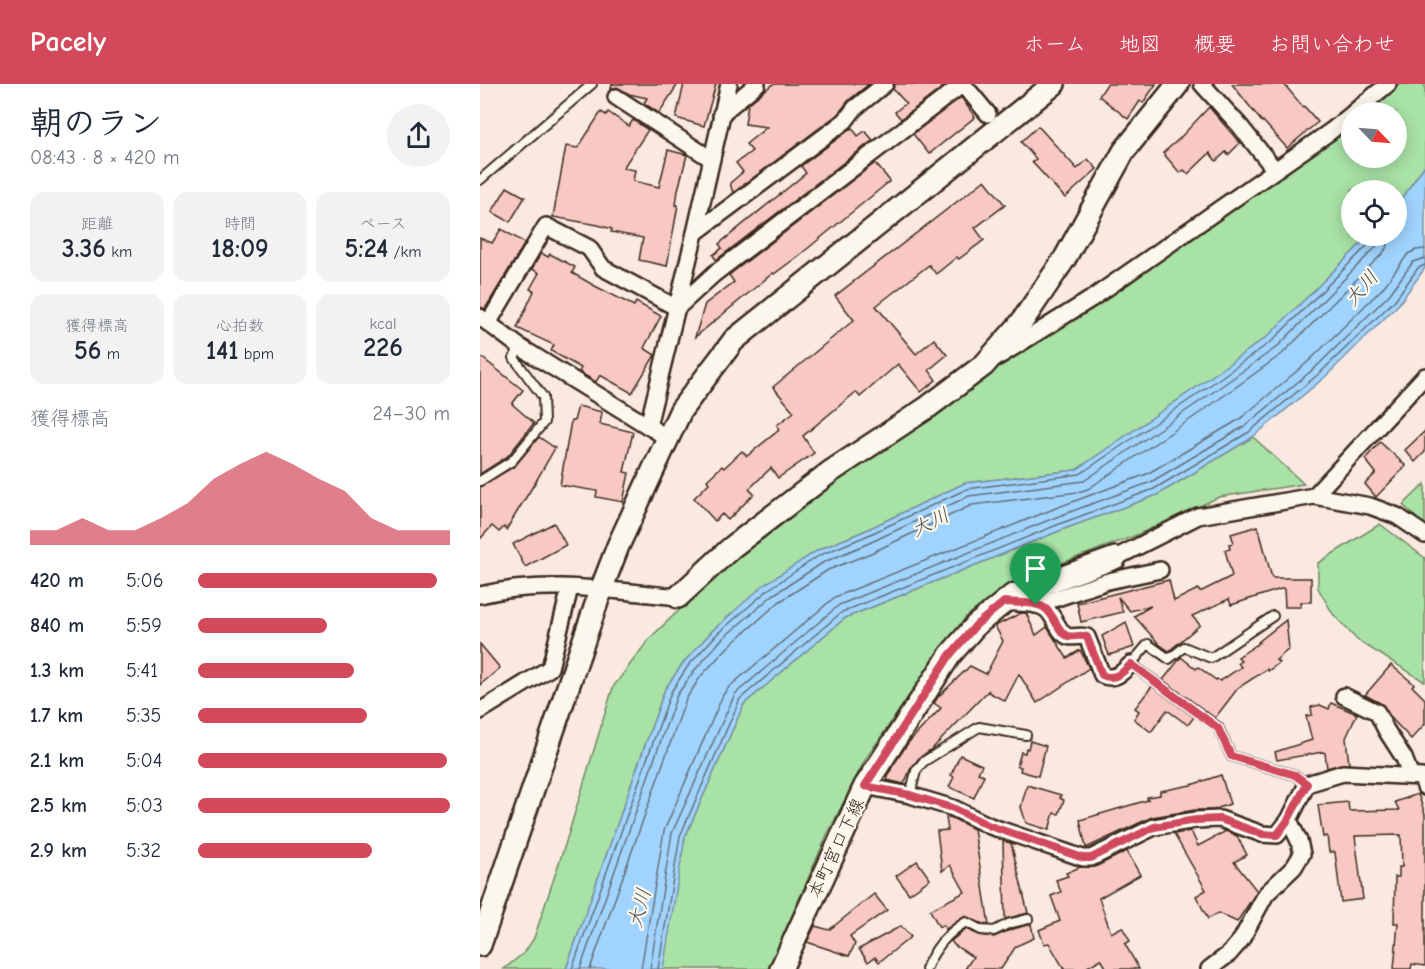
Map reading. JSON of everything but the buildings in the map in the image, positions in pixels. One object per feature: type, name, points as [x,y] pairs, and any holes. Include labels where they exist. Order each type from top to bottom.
[{"type":"street","points":[[648,426],[729,84]]},
{"type":"street","points":[[721,114],[757,84]]},
{"type":"street","points":[[695,233],[845,121],[855,108],[885,84]]},
{"type":"street","points":[[677,309],[714,274],[963,84],[988,114]]},
{"type":"street","points":[[480,945],[618,546],[681,410],[734,340],[1054,84]]},
{"type":"street","points":[[984,365],[1021,323],[1065,258],[1124,151],[1178,84]]},
{"type":"street","points":[[1202,84],[1275,170]]},
{"type":"street","points":[[1366,102],[1388,84]]},
{"type":"street","points":[[616,97],[711,159]]},
{"type":"street","points":[[480,595],[506,589],[570,588],[678,597],[730,548],[830,472],[928,407],[984,365],[1091,299],[1341,122]]},
{"type":"street","points":[[668,438],[520,347],[485,320],[546,226],[589,248],[603,268],[677,309]]},
{"type":"street","points":[[1314,496],[1425,376]]},
{"type":"street","points":[[1115,558],[1198,516],[1314,496],[1370,506],[1397,516],[1425,535]]},
{"type":"street","name":"本町宮口下線","points":[[781,969],[865,786],[950,655],[976,625],[1013,595],[1115,558]]},
{"type":"street","points":[[1036,605],[1108,581],[1160,570]]},
{"type":"street","points":[[480,711],[550,668],[570,588]]},
{"type":"street","points":[[1004,602],[1036,605],[1047,610],[1064,634],[1069,637],[1081,634],[1087,637],[1102,675],[1107,678],[1115,677],[1131,664]]},
{"type":"street","points":[[1344,696],[1377,712],[1412,776]]},
{"type":"street","points":[[865,786],[910,795],[953,808],[990,826],[1083,858],[1091,858],[1154,827],[1196,820],[1220,819],[1262,834],[1277,835],[1288,820],[1307,784],[1343,773],[1422,777],[1425,787]]},
{"type":"street","points":[[1209,969],[1229,954],[1241,940],[1266,894],[1294,867],[1302,854],[1299,841],[1288,820]]},
{"type":"lane","points":[[480,180],[592,84]]},
{"type":"lane","points":[[480,481],[512,461],[544,422],[543,397],[514,358],[520,347]]},
{"type":"lane","points":[[1273,616],[1211,658],[1184,647],[1169,659],[1148,644],[1131,664],[1218,728],[1231,756],[1295,775],[1307,784]]},
{"type":"lane","points":[[910,795],[916,771],[923,762],[979,727],[1026,735]]},
{"type":"lane","points":[[926,969],[937,947],[952,930],[966,922],[981,930],[994,931],[1008,924],[1028,919]]},
{"type":"green space","points":[[1388,84],[1425,84],[1425,165],[1407,191],[1407,180],[1341,180],[1341,246],[1359,246],[1268,336],[1076,470],[965,483],[862,532],[818,550],[713,630],[684,662],[665,689],[566,969],[504,969],[525,952],[534,938],[613,687],[650,638],[719,572],[815,494],[901,430],[1015,356],[1341,122],[1341,168],[1407,168],[1407,102],[1366,102]]},
{"type":"green space","points":[[1253,437],[1304,484],[1219,497],[1137,535],[1022,578],[966,626],[932,663],[865,760],[826,837],[769,969],[660,969],[685,837],[744,704],[845,618],[1064,529],[1157,495]]},
{"type":"green space","points":[[1425,484],[1425,526],[1403,505]]},
{"type":"green space","points":[[1380,524],[1425,558],[1425,682],[1357,640],[1333,614],[1318,588],[1318,563]]},
{"type":"water","name":"大川","points":[[1425,165],[1425,268],[1399,304],[1325,377],[1253,437],[1157,495],[1064,529],[845,618],[744,704],[685,837],[663,969],[566,969],[665,689],[684,662],[713,630],[765,584],[818,550],[862,532],[965,483],[1076,470],[1268,336],[1359,246],[1407,246],[1407,191]]},
{"type":"route","points":[[1004,602],[1036,605],[1047,610],[1064,634],[1069,637],[1081,634],[1087,637],[1102,675],[1107,678],[1115,677],[1123,673],[1131,664],[1218,728],[1231,756],[1295,775],[1307,784],[1288,820],[1277,835],[1262,834],[1220,819],[1196,820],[1154,827],[1091,858],[1083,858],[990,826],[953,808],[910,795],[865,786],[950,655],[976,625],[1004,602]]}]
